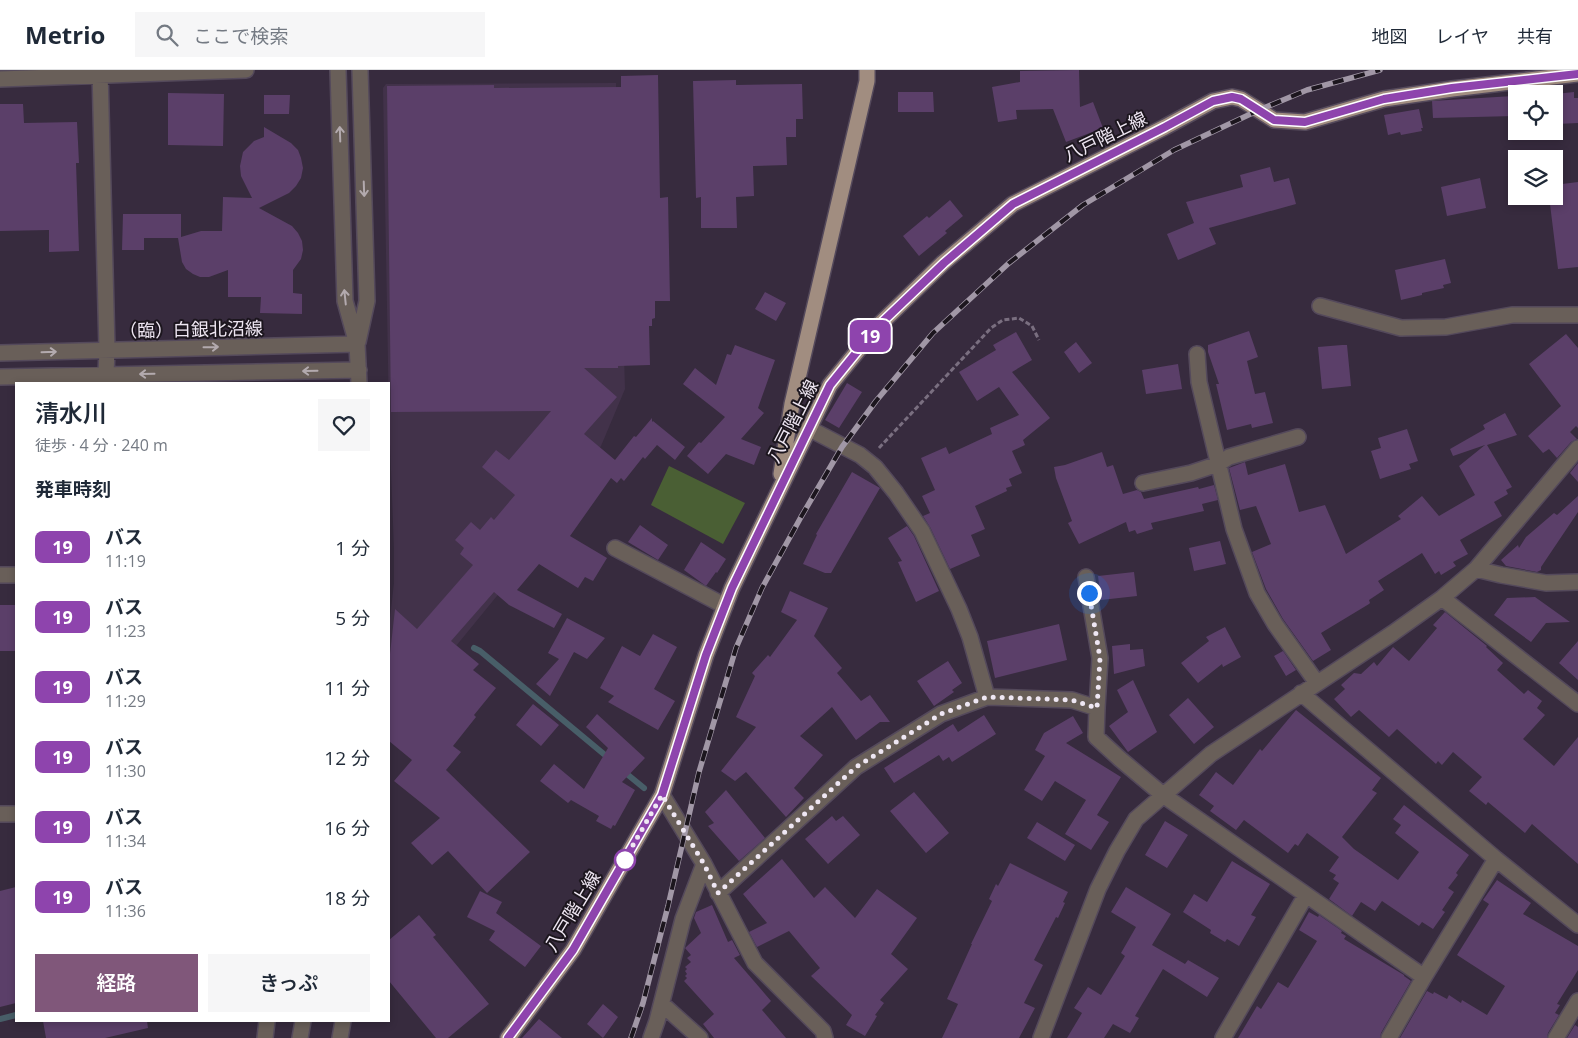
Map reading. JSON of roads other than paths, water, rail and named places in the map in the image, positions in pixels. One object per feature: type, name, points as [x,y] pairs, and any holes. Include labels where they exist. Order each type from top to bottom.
[{"type":"main road","name":"八戸階上線","points":[[778,491],[792,404],[867,81],[867,70]]},
{"type":"main road","name":"八戸階上線","points":[[511,1037],[573,950],[662,795],[706,655],[732,588],[830,385],[877,327],[944,263],[1013,204],[1213,101],[1232,97],[1241,99],[1274,120],[1305,122],[1384,99],[1452,88],[1578,74]]},
{"type":"street","points":[[0,79],[100,73],[246,70]]},
{"type":"street","points":[[0,377],[106,374],[359,377],[357,344],[345,301],[338,70]]},
{"type":"street","points":[[357,344],[367,301],[360,70]]},
{"type":"street","points":[[100,73],[106,374]]},
{"type":"street","points":[[1320,306],[1401,328],[1446,327],[1512,315],[1578,315]]},
{"type":"street","name":"（臨）白銀北沼線","points":[[0,353],[357,344]]},
{"type":"street","points":[[1197,354],[1199,382],[1234,529],[1257,593],[1275,624],[1317,683]]},
{"type":"street","points":[[808,428],[860,455],[875,467],[896,493],[922,531],[959,609],[970,637],[987,697]]},
{"type":"street","points":[[1143,483],[1191,473],[1218,464],[1229,457],[1298,437]]},
{"type":"street","points":[[1041,1038],[1098,890],[1117,850],[1136,819],[1211,754],[1442,598],[1476,569],[1578,448]]},
{"type":"street","points":[[615,548],[725,606]]},
{"type":"street","points":[[1476,569],[1546,583],[1578,582]]},
{"type":"street","points":[[0,575],[15,574]]},
{"type":"street","points":[[1086,577],[1100,658],[1096,737],[1163,795],[1424,978]]},
{"type":"street","points":[[1442,598],[1578,704]]},
{"type":"street","points":[[1301,693],[1496,859],[1578,925]]},
{"type":"street","points":[[718,893],[856,767],[941,714],[987,697],[1072,700],[1097,708]]},
{"type":"street","points":[[662,795],[702,862],[755,963],[823,1031],[825,1038]]},
{"type":"street","points":[[0,814],[15,814]]},
{"type":"street","points":[[1390,1038],[1496,859]]},
{"type":"street","points":[[651,1038],[662,1004],[683,919],[702,862]]},
{"type":"street","points":[[1223,1038],[1306,895]]},
{"type":"street","points":[[1556,1038],[1578,1001]]},
{"type":"street","points":[[662,1004],[700,1038]]},
{"type":"street","points":[[300,1038],[302,1022]]},
{"type":"street","points":[[340,1038],[343,1022]]},
{"type":"waterway","points":[[474,648],[611,760]]},
{"type":"waterway","points":[[622,770],[644,788]]},
{"type":"waterway","points":[[0,1019],[15,1015]]},
{"type":"railway","points":[[631,1038],[643,1003],[668,906],[699,772],[736,648],[762,588],[801,517],[842,447],[876,401],[933,333],[1009,263],[1083,205],[1174,150],[1259,110],[1307,90],[1380,70]]}]
